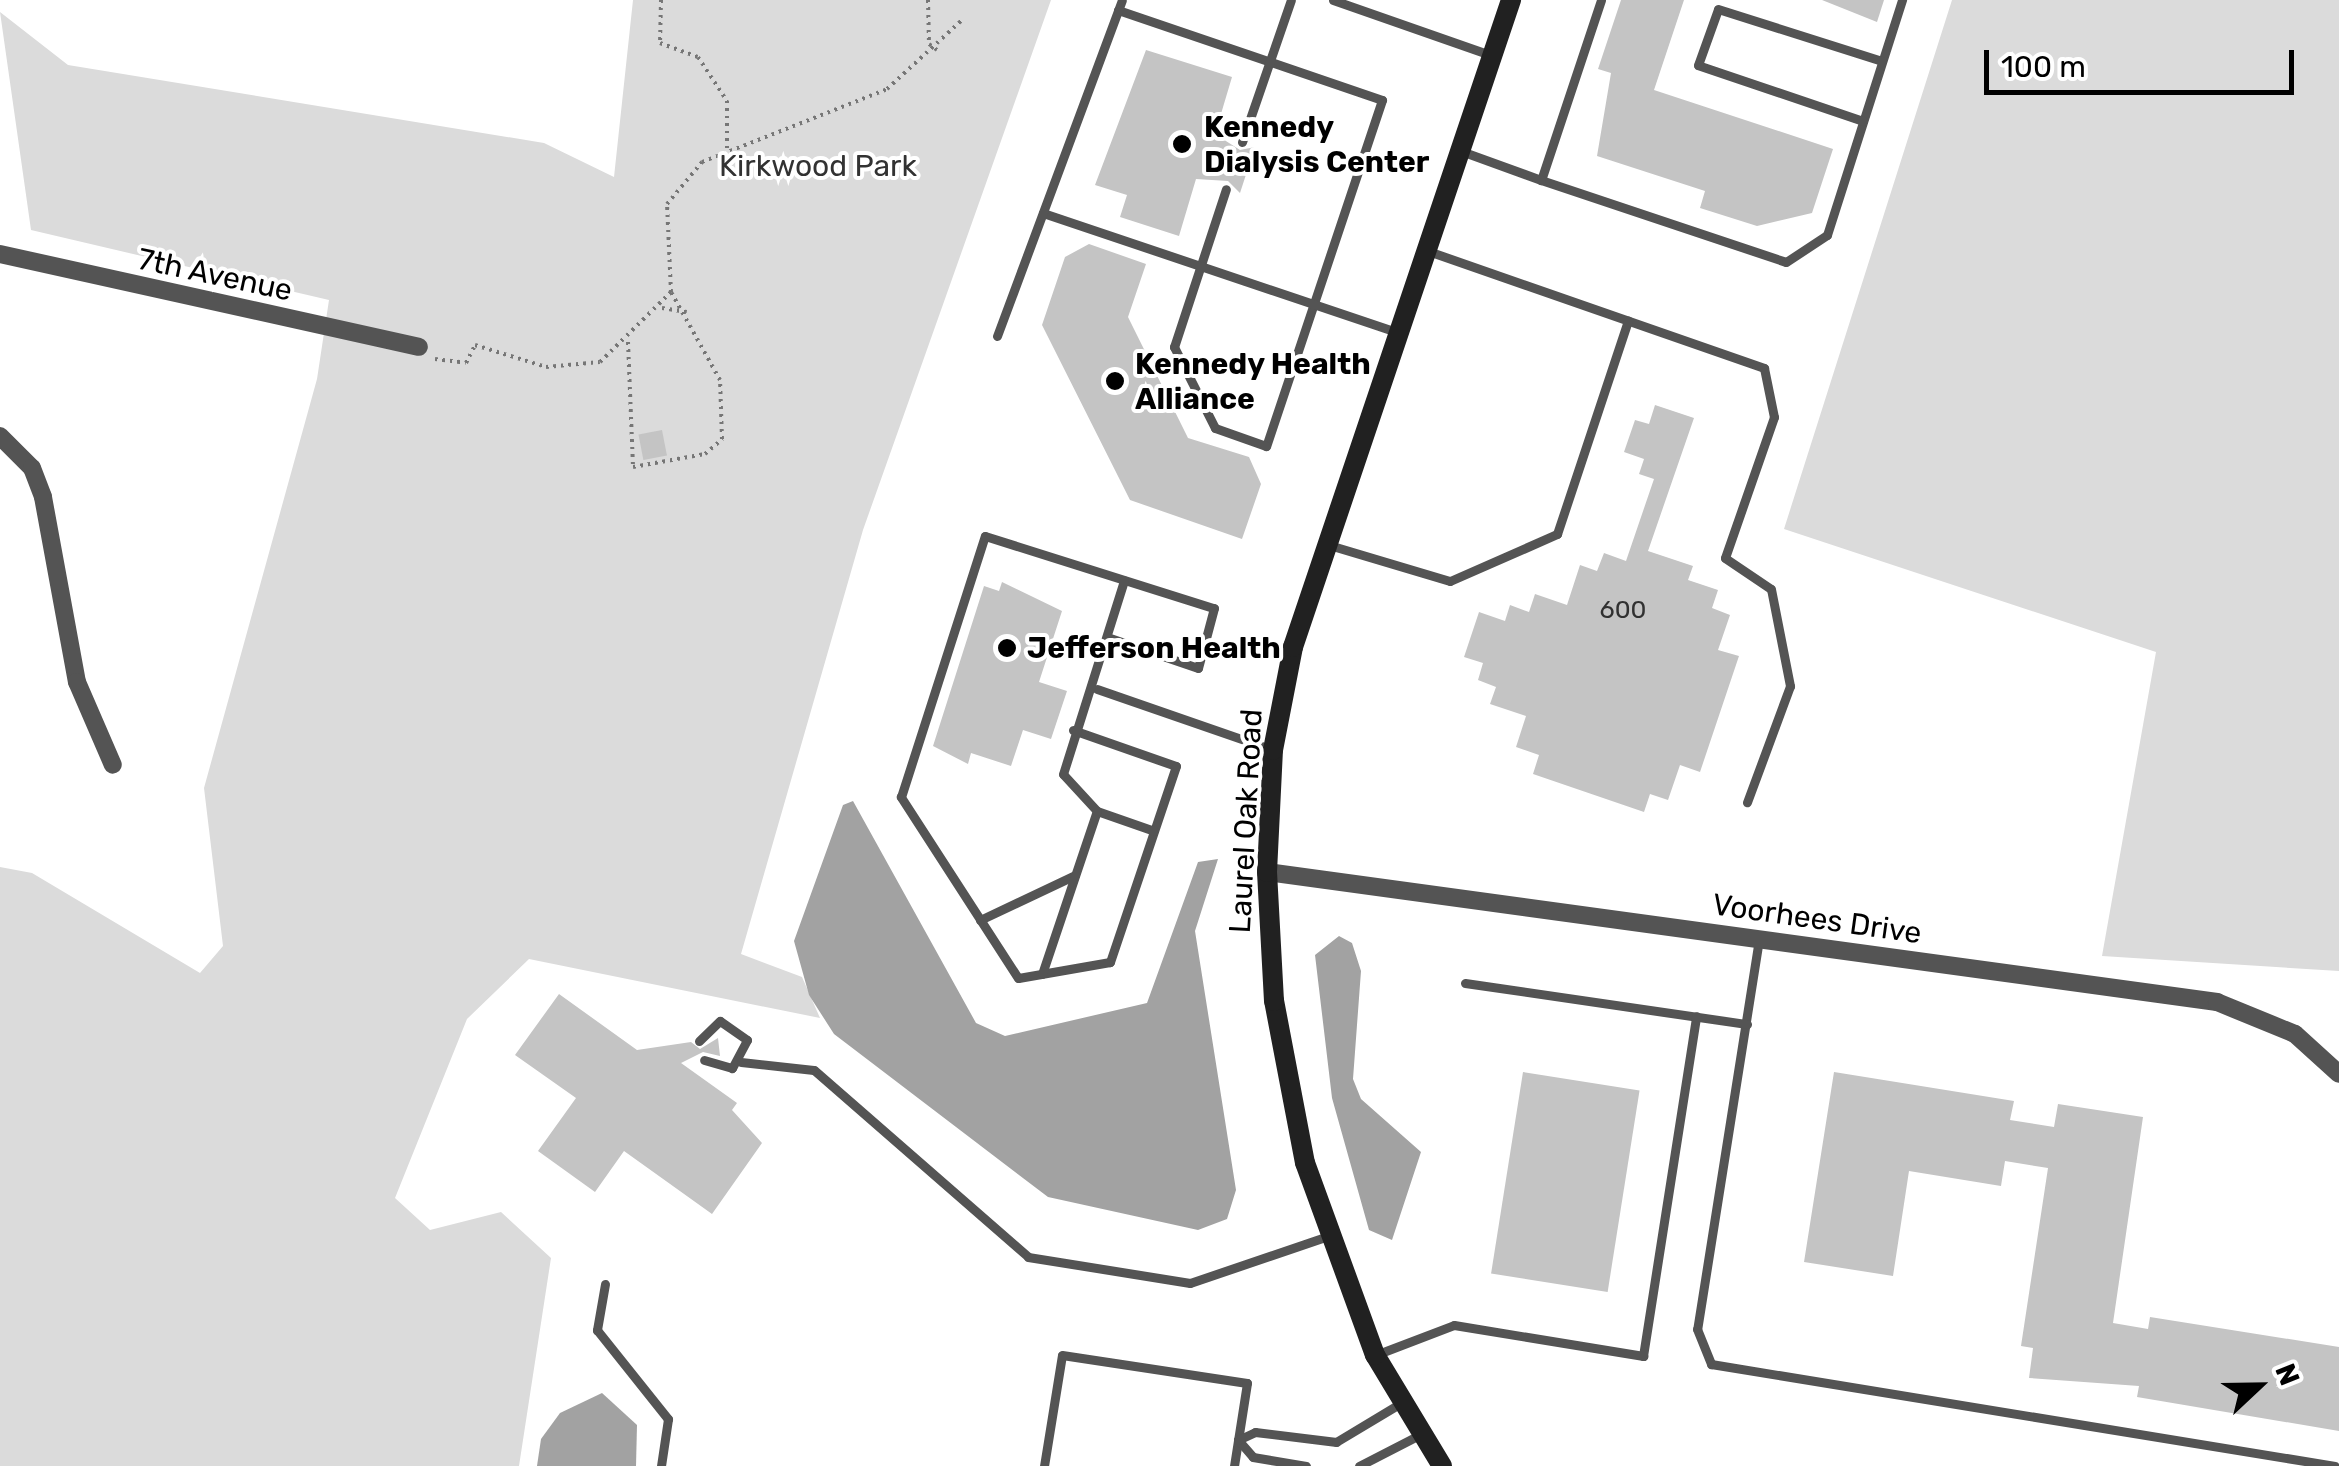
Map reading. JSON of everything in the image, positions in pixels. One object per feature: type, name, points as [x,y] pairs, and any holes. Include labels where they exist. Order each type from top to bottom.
[{"type":"street","name":"Laurel Oak Road","points":[[1442,1466],[1400,1403],[1375,1356],[1328,1236],[1287,1088],[1267,872],[1273,750],[1326,544],[1511,0]]},
{"type":"street","name":"7th Avenue","points":[[0,254],[419,347]]},
{"type":"street","points":[[0,436],[32,468],[43,497],[77,682],[113,765]]},
{"type":"street","name":"Voorhees Drive","points":[[1267,872],[2218,1002],[2294,1034],[2339,1074]]},
{"type":"lane","points":[[1242,142],[1291,0]]},
{"type":"lane","points":[[1333,0],[1493,56]]},
{"type":"lane","points":[[1542,180],[1601,0]]},
{"type":"lane","points":[[1461,152],[1786,262],[1827,235],[1902,0]]},
{"type":"lane","points":[[997,336],[1120,5],[1382,100],[1266,446],[1214,428],[1174,347],[1226,189]]},
{"type":"lane","points":[[1863,121],[1698,66],[1718,9],[1882,61]]},
{"type":"lane","points":[[1043,213],[1396,332]]},
{"type":"lane","points":[[1425,250],[1764,368],[1772,383],[1774,416],[1726,558],[1770,589],[1790,686],[1748,802]]},
{"type":"lane","points":[[1326,544],[1450,581],[1558,534],[1628,321]]},
{"type":"lane","points":[[1073,730],[1176,766],[1110,962],[1018,978],[901,797],[985,536],[1214,608],[1198,668],[1110,638]]},
{"type":"lane","points":[[1124,580],[1097,689],[1073,730],[1063,774],[1097,810],[1154,832]]},
{"type":"lane","points":[[1097,689],[1273,750]]},
{"type":"lane","points":[[1042,974],[1097,810]]},
{"type":"lane","points":[[980,920],[1075,875]]},
{"type":"lane","points":[[1759,939],[1697,1329],[1711,1364],[2336,1466]]},
{"type":"lane","points":[[1465,983],[1747,1024]]},
{"type":"lane","points":[[1375,1356],[1454,1325],[1643,1356],[1696,1016]]},
{"type":"lane","points":[[700,1041],[709,1025],[732,1023],[747,1040],[741,1062]]},
{"type":"lane","points":[[704,1060],[720,1070],[741,1062],[814,1070],[1028,1256],[1190,1283],[1328,1236]]},
{"type":"lane","points":[[605,1284],[597,1330],[668,1419],[661,1466]]},
{"type":"lane","points":[[1044,1466],[1062,1355],[1247,1384],[1234,1466]]},
{"type":"lane","points":[[1238,1440],[1255,1432],[1336,1442],[1400,1403]]},
{"type":"lane","points":[[1360,1466],[1422,1434]]},
{"type":"lane","points":[[1238,1440],[1253,1457],[1306,1466]]},
{"type":"path","points":[[660,0],[660,42],[698,57],[727,101],[727,152]]},
{"type":"path","points":[[928,0],[929,44],[937,50]]},
{"type":"path","points":[[419,347],[448,365],[466,362],[475,345],[576,369],[628,342],[662,308],[671,292],[667,204],[702,162],[887,88],[937,50],[963,19]]},
{"type":"path","points":[[628,342],[633,467],[705,454],[722,439],[720,380],[688,312],[671,292]]},
{"type":"path","points":[[662,308],[688,312]]},
{"type":"green space","name":"Kirkwood Park","points":[[633,0],[1051,0],[863,530],[741,954],[802,977],[820,1018],[529,959],[467,1019],[395,1198],[430,1230],[501,1212],[551,1258],[519,1466],[0,1466],[0,867],[32,873],[200,973],[223,946],[204,788],[317,379],[329,300],[31,230],[0,12],[68,65],[544,143],[614,177]]},
{"type":"green space","points":[[1952,0],[2339,0],[2339,971],[2102,956],[2156,652],[1784,529]]},
{"type":"shaded area","points":[[853,801],[976,1023],[1005,1036],[1147,1003],[1198,862],[1218,859],[1195,931],[1236,1190],[1227,1219],[1198,1230],[1048,1197],[834,1034],[809,995],[794,941],[843,805]]},
{"type":"shaded area","points":[[1339,936],[1352,943],[1361,971],[1353,1079],[1361,1099],[1421,1152],[1392,1240],[1369,1230],[1332,1098],[1315,955]]},
{"type":"shaded area","points":[[602,1393],[637,1425],[636,1466],[537,1466],[541,1439],[560,1413]]},
{"type":"building","points":[[1621,0],[1684,0],[1654,90],[1833,149],[1812,213],[1757,226],[1700,208],[1705,191],[1597,156],[1611,73],[1598,69]]},
{"type":"building","points":[[1822,0],[1884,0],[1877,22]]},
{"type":"building","name":"Kennedy Dialysis Center","points":[[1146,50],[1232,77],[1215,134],[1240,150],[1255,147],[1240,193],[1228,181],[1196,179],[1179,236],[1120,217],[1127,195],[1095,185]]},
{"type":"building","name":"Kennedy Health Alliance","points":[[1089,244],[1146,264],[1128,317],[1188,438],[1249,457],[1261,484],[1242,539],[1130,500],[1042,325],[1065,257]]},
{"type":"building","points":[[1655,405],[1694,418],[1648,551],[1693,566],[1688,580],[1718,590],[1712,608],[1730,615],[1718,650],[1739,656],[1700,772],[1680,765],[1668,800],[1650,794],[1644,812],[1533,774],[1539,755],[1516,747],[1526,716],[1490,704],[1496,687],[1478,680],[1483,663],[1464,657],[1479,612],[1505,621],[1510,605],[1529,612],[1535,594],[1567,605],[1580,565],[1597,571],[1604,553],[1626,561],[1654,479],[1639,474],[1644,459],[1624,452],[1635,420],[1649,424]]},
{"type":"building","points":[[662,430],[667,456],[643,460],[638,435]]},
{"type":"building","name":"Jefferson Health","points":[[1002,582],[1062,611],[1039,682],[1067,691],[1051,739],[1023,730],[1011,766],[971,753],[968,764],[933,746],[984,586],[999,591]]},
{"type":"building","points":[[559,994],[637,1050],[691,1042],[700,1049],[718,1038],[720,1056],[703,1052],[681,1063],[737,1103],[732,1110],[762,1143],[712,1214],[624,1151],[595,1192],[538,1151],[576,1098],[515,1055]]},
{"type":"building","points":[[1523,1072],[1640,1090],[1608,1292],[1491,1273]]},
{"type":"building","points":[[1834,1072],[2014,1101],[2010,1120],[2054,1127],[2058,1104],[2143,1117],[2113,1323],[2148,1329],[2150,1317],[2339,1347],[2339,1431],[2137,1397],[2139,1386],[2029,1378],[2033,1348],[2021,1346],[2048,1168],[2005,1161],[2001,1186],[1909,1171],[1893,1276],[1804,1262]]},
{"type":"place","name":"Kennedy Dialysis Center","points":[[1182,144]]},
{"type":"place","name":"Kennedy Health Alliance","points":[[1115,381]]},
{"type":"place","name":"Jefferson Health","points":[[1007,648]]}]
